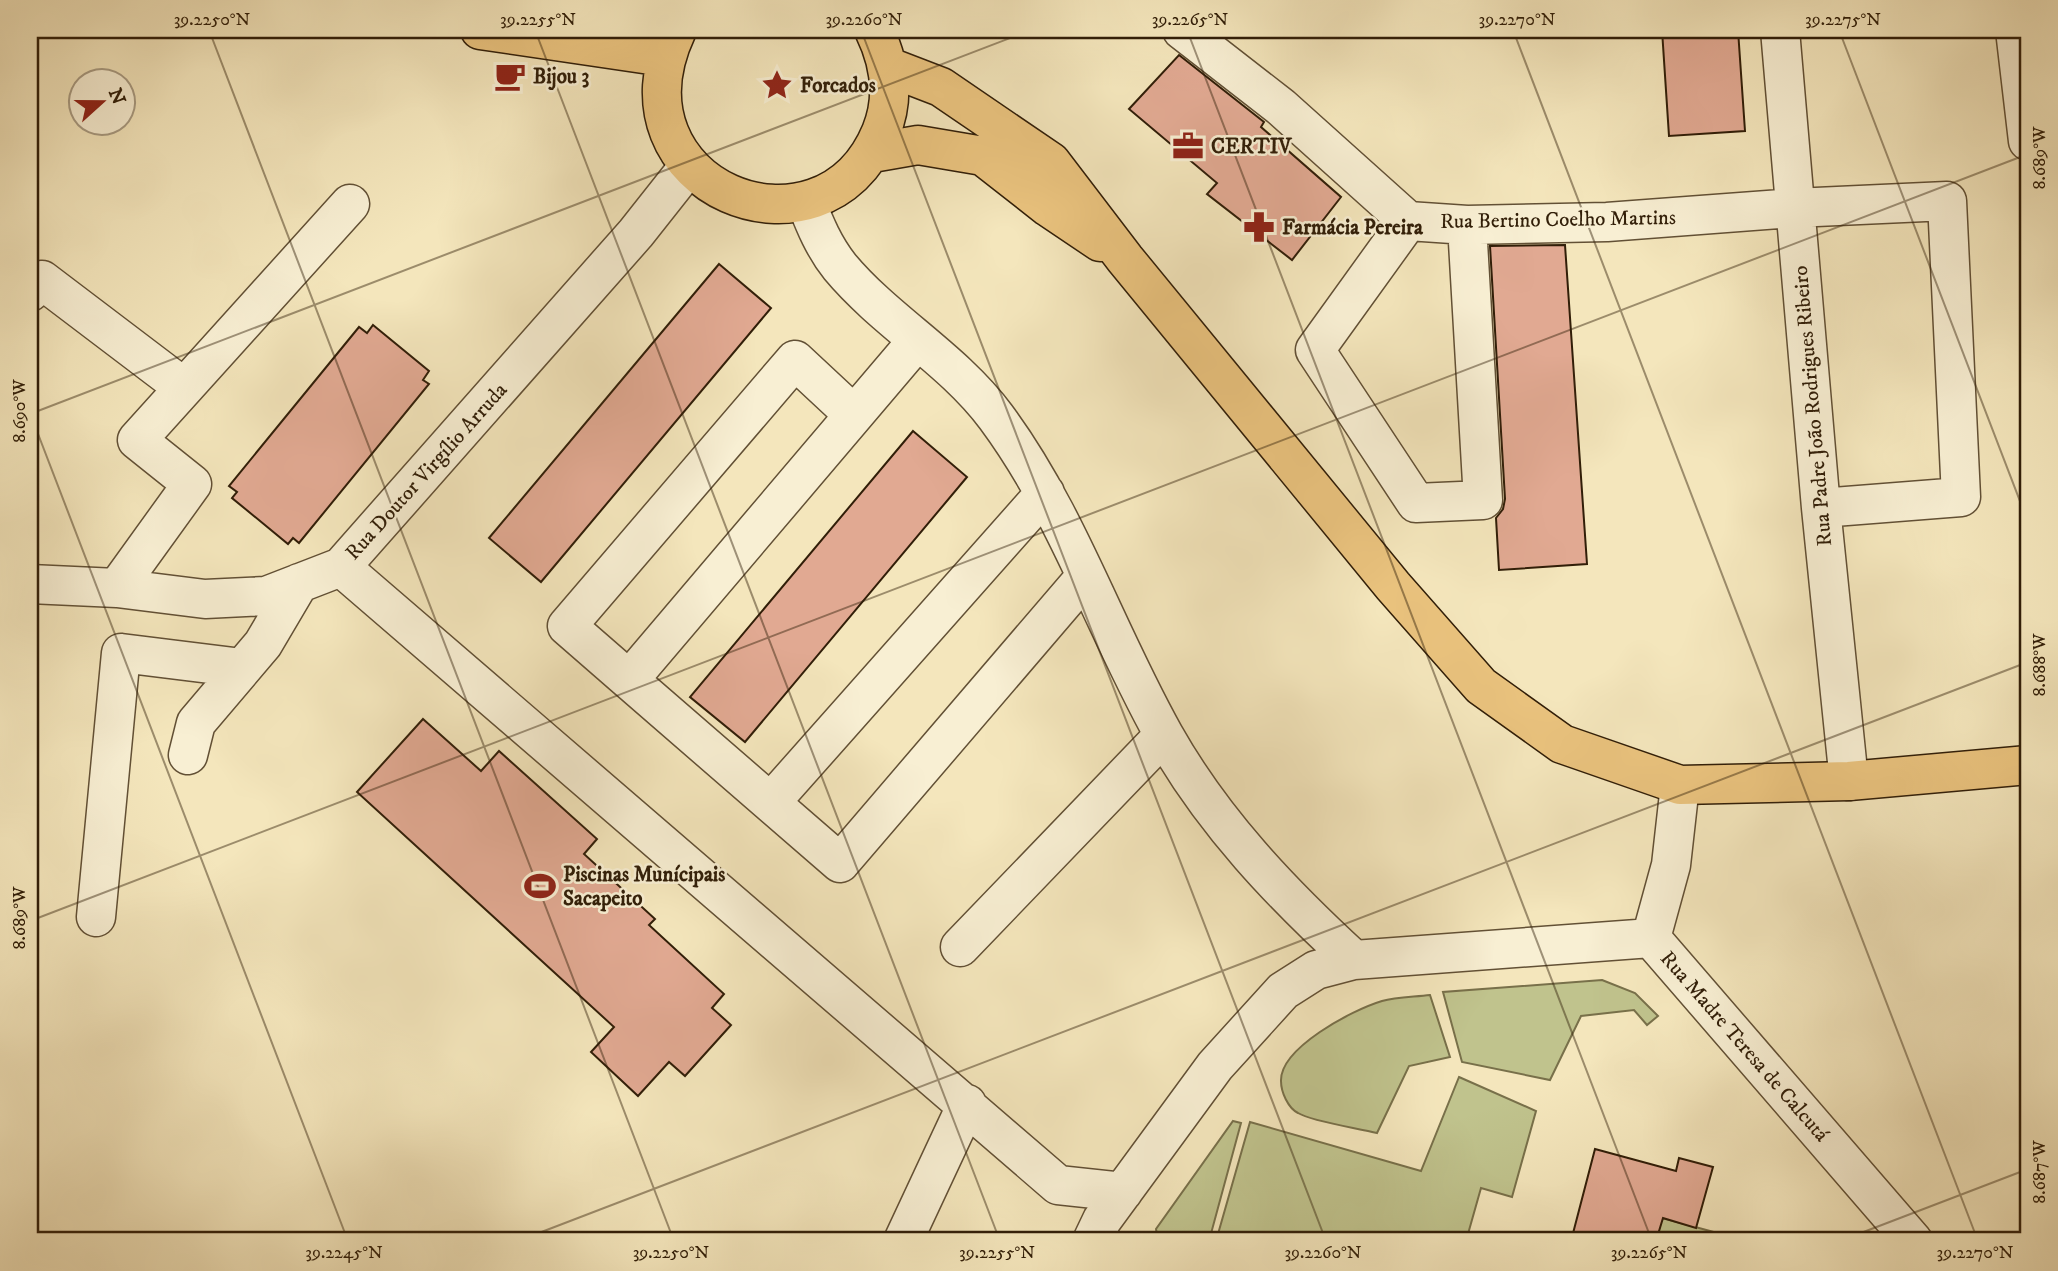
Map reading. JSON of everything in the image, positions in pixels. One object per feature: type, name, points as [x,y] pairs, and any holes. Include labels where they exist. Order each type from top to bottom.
[{"type":"main road","points":[[480,30],[671,44],[660,96],[669,133],[689,166],[723,192],[763,205],[806,202],[843,184],[872,153],[889,112],[889,67],[874,30]]},
{"type":"main road","points":[[889,67],[940,87],[1051,162],[1125,258],[1393,586],[1481,686],[1562,744],[1680,785],[1849,781],[2028,765]]},
{"type":"main road","points":[[872,153],[918,145],[983,156],[1048,207],[1125,258]]},
{"type":"street","points":[[1182,30],[1281,107],[1408,221],[1315,350],[1416,503],[1483,500],[1468,225]]},
{"type":"street","name":"Rua Padre João Rodrigues Ribeiro","points":[[1780,30],[1821,508],[1849,781]]},
{"type":"street","points":[[2015,30],[2028,141]]},
{"type":"street","name":"Rua Doutor Virgílio Arruda","points":[[30,584],[117,589],[205,599],[266,596],[341,567],[627,243],[689,166]]},
{"type":"street","name":"Rua Bertino Coelho Martins","points":[[1408,221],[1468,225],[1607,222],[1794,208],[1947,201],[1961,497],[1821,508]]},
{"type":"street","points":[[806,202],[820,236],[841,267],[917,341],[964,381],[994,414],[1045,493],[1164,735],[1190,777],[1258,866],[1354,960]]},
{"type":"street","points":[[117,589],[192,484],[137,440],[350,204]]},
{"type":"street","points":[[30,292],[42,280],[183,387]]},
{"type":"street","points":[[629,680],[917,341]]},
{"type":"street","points":[[854,415],[795,360],[567,626],[840,863],[1086,576]]},
{"type":"street","points":[[771,802],[1045,493]]},
{"type":"street","points":[[341,567],[1058,1185],[1123,1192]]},
{"type":"street","points":[[188,755],[196,723],[263,644],[299,583]]},
{"type":"street","points":[[96,917],[121,653],[242,668]]},
{"type":"street","points":[[960,947],[1164,735]]},
{"type":"street","name":"Rua Madre Teresa de Calcutá","points":[[1680,785],[1671,865],[1651,938],[1913,1241]]},
{"type":"street","points":[[1092,1241],[1123,1192],[1215,1066],[1283,991],[1316,970],[1354,960],[1651,938]]},
{"type":"street","points":[[903,1241],[967,1104]]},
{"type":"green space","points":[[1602,980],[1635,993],[1658,1016],[1647,1025],[1634,1010],[1581,1016],[1550,1080],[1462,1062],[1443,992]]},
{"type":"green space","points":[[1430,995],[1450,1057],[1409,1066],[1377,1133],[1314,1119],[1298,1113],[1288,1104],[1281,1085],[1284,1068],[1292,1056],[1320,1032],[1353,1013],[1382,1001]]},
{"type":"green space","points":[[1459,1077],[1536,1111],[1512,1197],[1481,1188],[1466,1241],[1216,1241],[1250,1122],[1421,1171]]},
{"type":"green space","points":[[1233,1121],[1241,1123],[1209,1241],[1157,1235],[1156,1229]]},
{"type":"green space","points":[[1662,1218],[1747,1241],[1656,1241]]},
{"type":"building","points":[[1662,30],[1738,30],[1745,131],[1669,136]]},
{"type":"building","points":[[1179,55],[1264,122],[1261,127],[1341,197],[1292,260],[1207,194],[1217,183],[1129,109]]},
{"type":"building","points":[[1565,245],[1587,564],[1499,570],[1496,518],[1503,509],[1505,499],[1490,246]]},
{"type":"building","points":[[719,264],[771,308],[541,582],[489,538]]},
{"type":"building","points":[[373,325],[429,371],[423,380],[429,384],[299,543],[293,538],[288,544],[232,498],[237,492],[229,486],[359,327],[367,333]]},
{"type":"building","points":[[913,431],[967,477],[745,742],[690,697]]},
{"type":"building","name":"Piscinas Munícipais Sacapeito","points":[[423,719],[481,771],[499,751],[597,839],[584,854],[655,919],[649,925],[724,994],[712,1008],[731,1025],[685,1076],[669,1062],[638,1096],[591,1052],[614,1027],[357,792]]},
{"type":"building","points":[[1595,1149],[1676,1171],[1679,1158],[1713,1167],[1696,1228],[1663,1218],[1656,1241],[1571,1241]]},
{"type":"place","name":"Bijou 3","points":[[510,76]]},
{"type":"place","name":"Forcados","points":[[777,85]]},
{"type":"place","name":"CERTIV","points":[[1188,146]]},
{"type":"place","name":"Farmácia Pereira","points":[[1259,227]]},
{"type":"place","name":"Piscinas Munícipais Sacapeito","points":[[540,886]]}]
